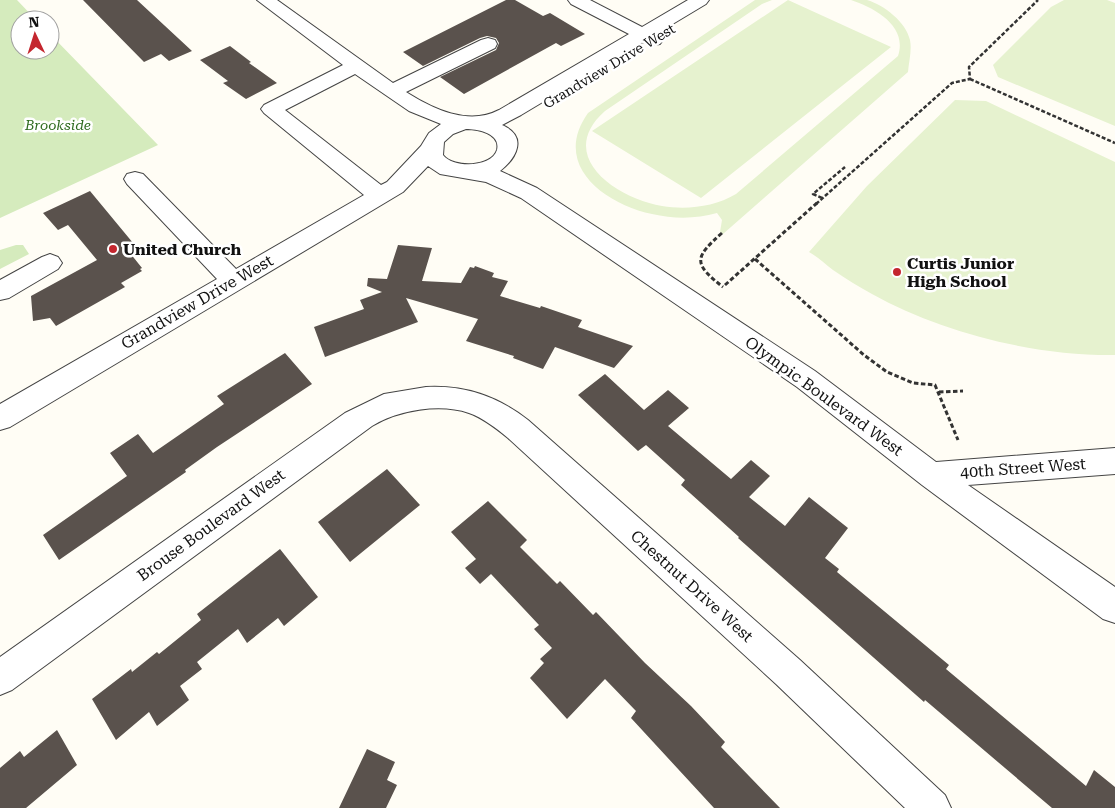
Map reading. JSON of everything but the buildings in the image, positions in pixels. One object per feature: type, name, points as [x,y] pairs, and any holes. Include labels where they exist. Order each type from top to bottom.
[{"type":"street","points":[[266,0],[416,107],[461,124]]},
{"type":"street","points":[[577,0],[648,37]]},
{"type":"street","name":"Grandview Drive West","points":[[508,149],[526,118],[700,0]]},
{"type":"street","name":"Grandview Drive West","points":[[482,123],[498,119],[514,111],[648,37],[720,0]]},
{"type":"street","points":[[392,91],[488,44]]},
{"type":"street","points":[[356,66],[270,109],[387,191]]},
{"type":"street","points":[[416,107],[425,120],[432,146],[432,156],[437,163],[465,172],[488,169],[499,163],[508,149],[504,134],[495,127],[482,123],[461,124],[448,128],[438,135],[432,146]]},
{"type":"street","name":"Grandview Drive West","points":[[0,418],[387,191],[432,146]]},
{"type":"street","name":"Olympic Boulevard West","points":[[508,149],[513,170],[529,193]]},
{"type":"street","name":"Grandview Drive West","points":[[387,191],[465,172]]},
{"type":"street","name":"Olympic Boulevard West","points":[[465,172],[490,175],[529,193],[786,366],[932,476],[1115,606]]},
{"type":"street","points":[[135,179],[233,281]]},
{"type":"street","points":[[0,291],[50,263]]},
{"type":"street","name":"Brouse Boulevard West","points":[[0,678],[364,416],[397,403],[434,399]]},
{"type":"street","name":"Chestnut Drive West","points":[[434,399],[469,401],[501,415],[788,672],[932,808]]},
{"type":"street","name":"40th Street West","points":[[932,476],[961,472],[1115,461]]},
{"type":"path","points":[[970,79],[969,67],[1038,0]]},
{"type":"path","points":[[722,233],[704,249],[700,254],[700,259],[709,276],[724,286],[952,83],[970,79],[1115,143]]},
{"type":"path","points":[[822,198],[814,194],[844,167]]},
{"type":"path","points":[[755,259],[864,355],[895,376],[913,383],[932,384],[938,392],[958,440]]},
{"type":"path","points":[[938,392],[963,391]]},
{"type":"green space","name":"Brookside","points":[[0,0],[17,0],[26,10],[10,10],[10,60],[60,60],[60,44],[158,145],[0,218]]},
{"type":"green space","points":[[755,0],[772,0],[762,4],[605,111],[591,128],[586,144],[589,159],[598,173],[611,185],[627,195],[645,202],[671,207],[710,205],[736,194],[898,56],[900,45],[894,27],[879,13],[851,0],[874,2],[893,15],[904,27],[911,44],[908,72],[723,234],[720,232],[722,220],[717,213],[693,217],[660,216],[634,209],[601,191],[588,179],[580,165],[576,149],[578,132],[588,113]]},
{"type":"green space","points":[[788,0],[891,47],[701,198],[592,131]]},
{"type":"green space","points":[[1064,0],[1107,0],[1115,3],[1115,126],[998,77],[993,65],[1051,7]]},
{"type":"green space","points":[[955,100],[986,101],[1115,162],[1115,355],[1053,351],[1021,346],[959,331],[899,308],[872,294],[857,286],[809,252],[867,186]]},
{"type":"green space","points":[[23,245],[29,254],[0,269],[0,250]]},
{"type":"place","name":"United Church","points":[[113,249]]},
{"type":"place","name":"Curtis Junior High School","points":[[897,272]]}]
